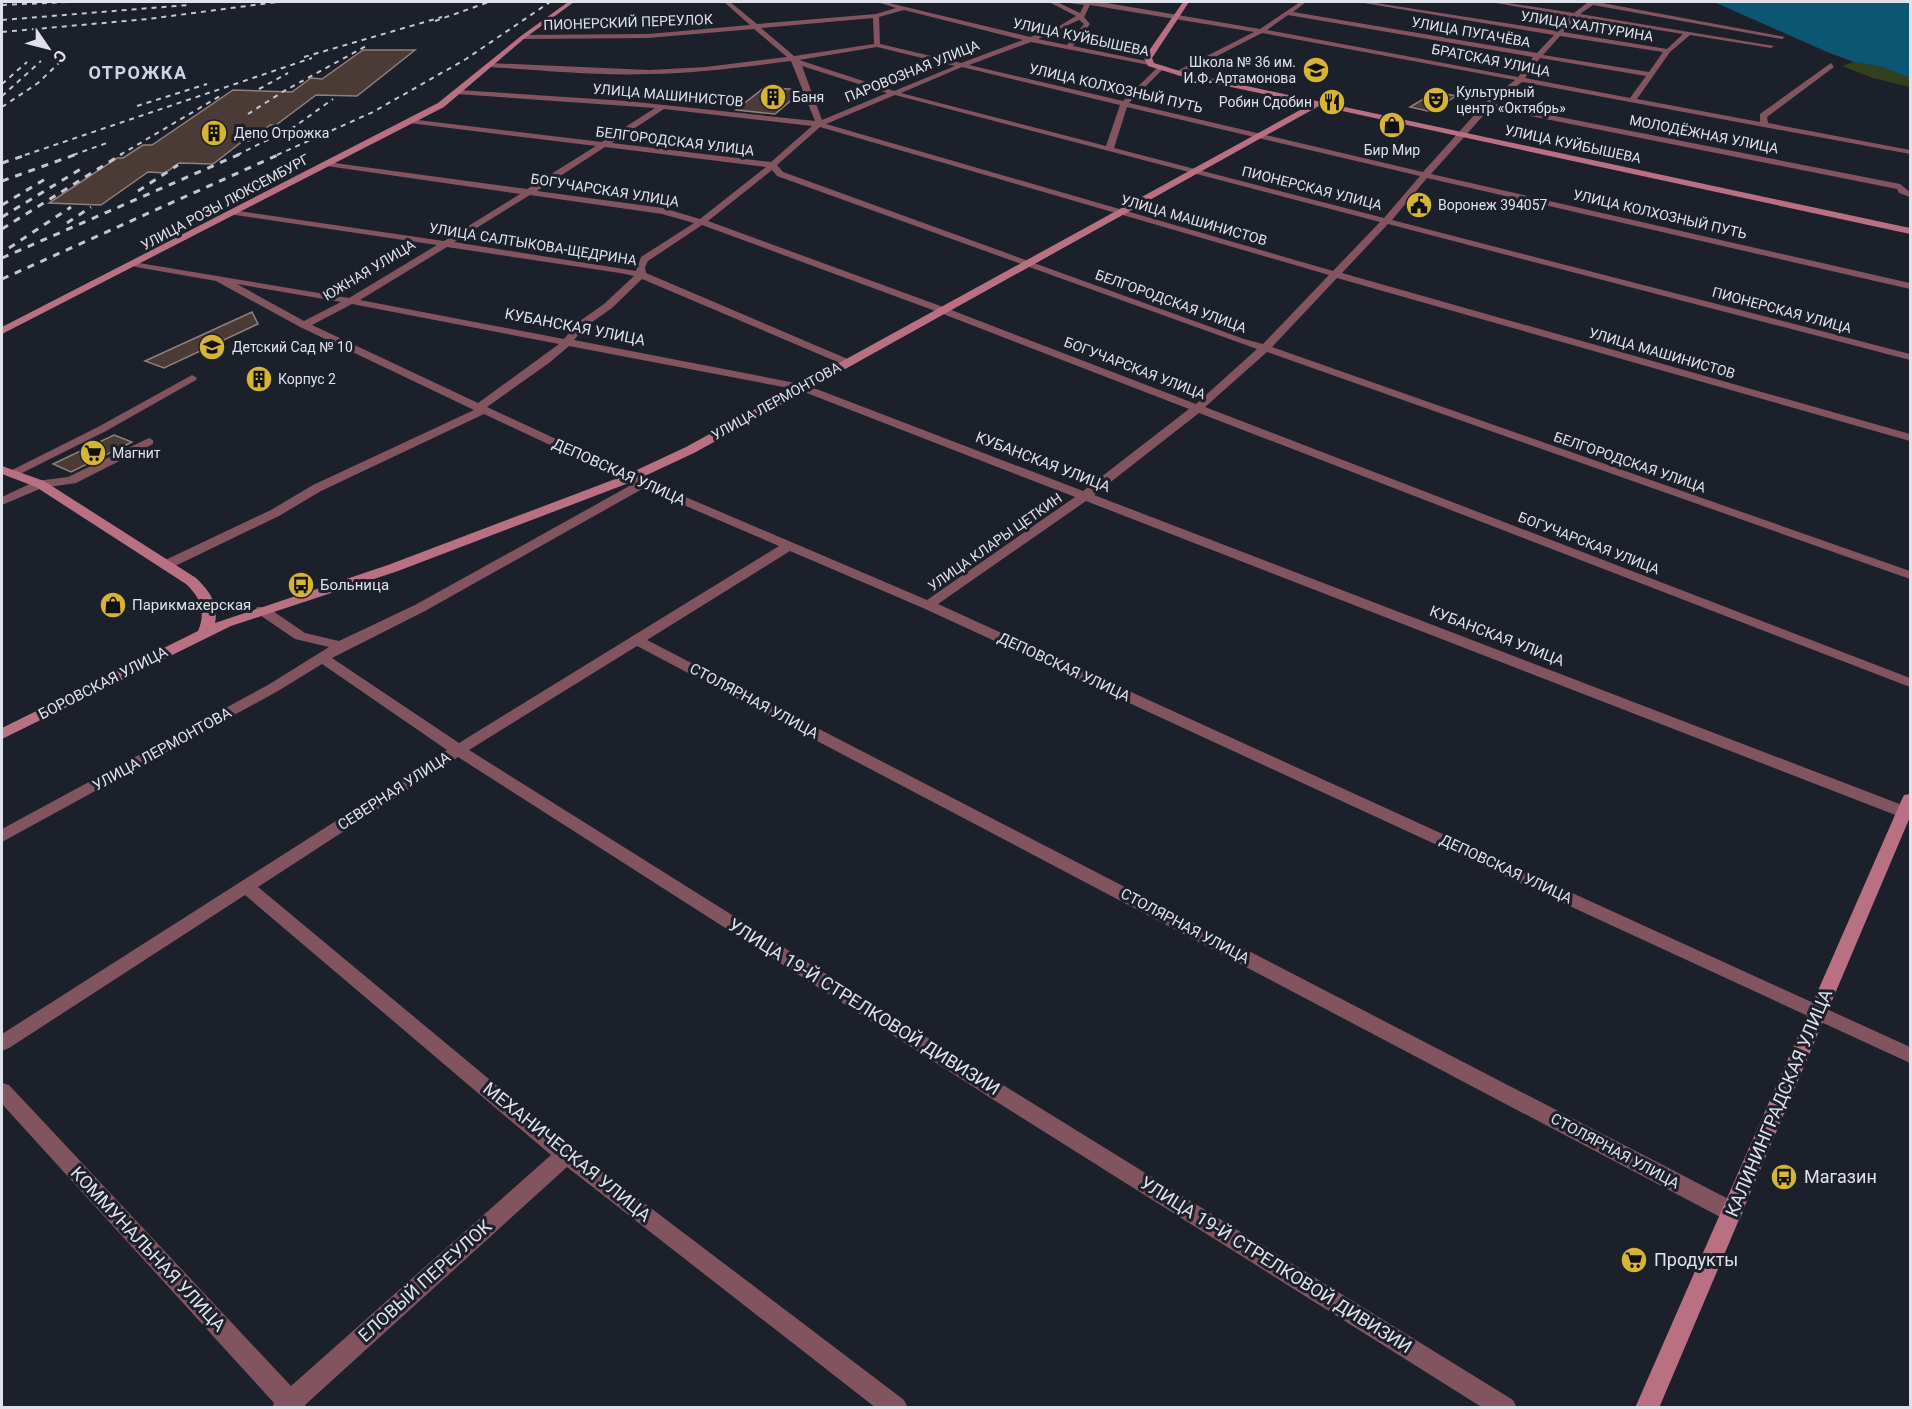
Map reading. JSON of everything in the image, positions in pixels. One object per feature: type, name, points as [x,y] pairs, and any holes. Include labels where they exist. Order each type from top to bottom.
[{"type":"street","name":"УЛИЦА РОЗЫ ЛЮКСЕМБУРГ","points":[[2,331],[136,264],[409,121],[459,92],[523,37],[571,2]]},
{"type":"street","name":"ПИОНЕРСКАЯ УЛИЦА","points":[[727,2],[795,61],[894,93],[1911,357]]},
{"type":"street","name":"УЛИЦА КУЙБЫШЕВА","points":[[880,2],[1030,40],[1149,61],[1159,68],[1178,74],[1911,231]]},
{"type":"street","points":[[1052,2],[1081,16],[1087,24],[1070,47]]},
{"type":"street","name":"БРАТСКАЯ УЛИЦА","points":[[1065,2],[1100,3],[1722,117],[1763,120]]},
{"type":"street","points":[[1081,16],[1089,2]]},
{"type":"street","points":[[1149,61],[1186,2]]},
{"type":"street","points":[[1178,74],[1261,31],[1303,2]]},
{"type":"street","name":"УЛИЦА ХАЛТУРИНА","points":[[1361,2],[1668,51]]},
{"type":"street","points":[[1493,2],[1771,46]]},
{"type":"street","points":[[1591,2],[1782,37]]},
{"type":"street","name":"УЛИЦА КЛАРЫ ЦЕТКИН","points":[[928,604],[1086,495],[1198,408],[1265,348],[1386,221],[1460,134],[1488,105],[1520,80],[1529,66],[1576,14],[1591,2]]},
{"type":"street","name":"ПИОНЕРСКИЙ ПЕРЕУЛОК","points":[[523,37],[648,36],[876,16],[904,8]]},
{"type":"street","name":"УЛИЦА ПУГАЧЁВА","points":[[1287,13],[1651,75]]},
{"type":"street","points":[[489,65],[652,72],[795,61],[877,45],[876,16]]},
{"type":"street","name":"ПАРОВОЗНАЯ УЛИЦА","points":[[166,565],[275,513],[317,488],[480,409],[545,362],[567,342],[581,325],[608,306],[641,275],[640,267],[644,259],[701,222],[759,177],[819,124],[962,65],[1058,29],[1081,16]]},
{"type":"street","points":[[1632,100],[1668,51],[1688,33]]},
{"type":"street","name":"УЛИЦА КОЛХОЗНЫЙ ПУТЬ","points":[[877,45],[1259,136],[1911,286]]},
{"type":"street","points":[[795,61],[817,113],[819,124]]},
{"type":"street","points":[[1763,120],[1831,65]]},
{"type":"street","points":[[1506,91],[1502,84],[1506,77],[1529,66]]},
{"type":"street","points":[[1109,149],[1124,104],[1159,68]]},
{"type":"street","name":"УЛИЦА МАШИНИСТОВ","points":[[459,92],[663,107],[819,124],[1120,213],[1911,438]]},
{"type":"street","name":"УЛИЦА ЛЕРМОНТОВА","points":[[205,632],[262,610],[393,568],[637,481],[846,362],[1317,104]]},
{"type":"street","name":"МОЛОДЁЖНАЯ УЛИЦА","points":[[1488,105],[1903,184],[1902,191],[1911,195]]},
{"type":"street","name":"ЮЖНАЯ УЛИЦА","points":[[304,325],[351,301],[663,107]]},
{"type":"street","points":[[781,119],[848,111]]},
{"type":"street","points":[[1763,120],[1911,152]]},
{"type":"street","name":"БЕЛГОРОДСКАЯ УЛИЦА","points":[[409,121],[772,165],[780,174],[1239,341],[1265,348],[1911,575]]},
{"type":"street","name":"БОГУЧАРСКАЯ УЛИЦА","points":[[327,164],[663,211],[701,222],[942,310],[1911,683]]},
{"type":"street","points":[[759,177],[780,174]]},
{"type":"street","name":"УЛИЦА САЛТЫКОВА-ЩЕДРИНА","points":[[235,212],[641,275],[846,362]]},
{"type":"street","name":"КУБАНСКАЯ УЛИЦА","points":[[136,264],[351,301],[801,387],[1907,805]]},
{"type":"street","name":"ДЕПОВСКАЯ УЛИЦА","points":[[218,278],[304,325],[480,409],[637,481],[928,604],[1911,1055]]},
{"type":"street","points":[[7,472],[102,429],[192,378]]},
{"type":"street","points":[[2,501],[40,484],[72,480],[149,442]]},
{"type":"street","points":[[7,472],[40,484],[191,581],[206,596],[210,615],[205,632]]},
{"type":"street","points":[[322,658],[341,646],[410,614],[637,481]]},
{"type":"street","name":"СЕВЕРНАЯ УЛИЦА","points":[[2,1043],[458,750],[790,545]]},
{"type":"street","points":[[262,610],[300,636],[341,646]]},
{"type":"street","name":"БОРОВСКАЯ УЛИЦА","points":[[2,734],[205,632]]},
{"type":"street","name":"СТОЛЯРНАЯ УЛИЦА","points":[[637,640],[1732,1212]]},
{"type":"street","name":"УЛИЦА ЛЕРМОНТОВА","points":[[2,836],[273,688],[322,658]]},
{"type":"street","name":"УЛИЦА 19-Й СТРЕЛКОВОЙ ДИВИЗИИ","points":[[322,658],[432,730],[458,750],[1004,1096],[1505,1407]]},
{"type":"street","name":"КАЛИНИНГРАДСКАЯ УЛИЦА","points":[[1647,1407],[1907,805]]},
{"type":"street","name":"МЕХАНИЧЕСКАЯ УЛИЦА","points":[[246,887],[566,1155],[896,1407]]},
{"type":"street","name":"КОММУНАЛЬНАЯ УЛИЦА","points":[[2,1090],[290,1406]]},
{"type":"street","name":"ЕЛОВЫЙ ПЕРЕУЛОК","points":[[290,1406],[566,1155]]},
{"type":"green space","points":[[1854,62],[1882,67],[1910,78],[1910,87],[1873,78],[1842,66]]},
{"type":"water","points":[[1714,2],[1910,2],[1910,78],[1882,67],[1854,62],[1827,52]]},
{"type":"building","name":"Депо Отрожка","points":[[363,50],[415,50],[357,96],[316,95],[276,125],[270,125],[249,141],[243,141],[213,164],[179,163],[165,173],[148,172],[101,205],[49,203],[117,158],[123,158],[143,145],[152,145],[233,90],[292,92],[311,78],[322,79]]},
{"type":"building","name":"Баня","points":[[765,87],[800,90],[801,92],[775,114],[736,110]]},
{"type":"building","name":"Культурный центр «Октябрь»","points":[[1435,92],[1456,96],[1432,112],[1410,107]]},
{"type":"building","points":[[252,312],[258,324],[164,368],[145,361]]},
{"type":"building","name":"Магнит","points":[[114,435],[132,442],[71,472],[53,464]]},
{"type":"railway","points":[[2,5],[68,2]]},
{"type":"railway","points":[[2,32],[148,19],[277,2]]},
{"type":"railway","points":[[435,21],[489,2]]},
{"type":"railway","points":[[277,155],[373,112],[466,59],[550,2]]},
{"type":"railway","points":[[2,20],[188,5]]},
{"type":"railway","points":[[304,57],[442,17]]},
{"type":"railway","points":[[248,114],[284,91],[368,45]]},
{"type":"railway","points":[[25,155],[312,58]]},
{"type":"railway","points":[[2,107],[38,83],[62,60]]},
{"type":"railway","points":[[2,96],[41,61]]},
{"type":"railway","points":[[2,84],[27,62]]},
{"type":"railway","points":[[259,89],[288,73]]},
{"type":"railway","points":[[137,106],[207,84]]},
{"type":"railway","points":[[120,155],[220,96]]},
{"type":"railway","points":[[237,155],[294,127],[333,99]]},
{"type":"railway","points":[[73,155],[107,143]]},
{"type":"railway","points":[[2,163],[29,154]]},
{"type":"railway","points":[[2,181],[77,154]]},
{"type":"railway","points":[[2,229],[122,154]]},
{"type":"railway","points":[[2,258],[240,154]]},
{"type":"railway","points":[[2,279],[280,154]]},
{"type":"railway","points":[[138,191],[178,165]]},
{"type":"railway","points":[[2,217],[84,167]]},
{"type":"railway","points":[[2,205],[47,178]]},
{"type":"railway","points":[[9,248],[71,207]]},
{"type":"railway","points":[[67,223],[91,207]]},
{"type":"place","name":"Школа № 36 им. И.Ф. Артамонова","points":[[1316,70]]},
{"type":"place","name":"Баня","points":[[773,97]]},
{"type":"place","name":"Культурный центр «Октябрь»","points":[[1436,100]]},
{"type":"place","name":"Робин Сдобин","points":[[1332,102]]},
{"type":"place","name":"Бир Мир","points":[[1392,125]]},
{"type":"place","name":"Депо Отрожка","points":[[214,133]]},
{"type":"place","name":"Воронеж 394057","points":[[1419,205]]},
{"type":"place","name":"Детский Сад № 10","points":[[212,347]]},
{"type":"place","name":"Корпус 2","points":[[259,379]]},
{"type":"place","name":"Магнит","points":[[93,453]]},
{"type":"place","name":"Больница","points":[[301,585]]},
{"type":"place","name":"Парикмахерская","points":[[113,605]]},
{"type":"place","name":"Магазин","points":[[1784,1177]]},
{"type":"place","name":"Продукты","points":[[1634,1260]]},
{"type":"district","name":"ОТРОЖКА","points":[[138,73]]}]
